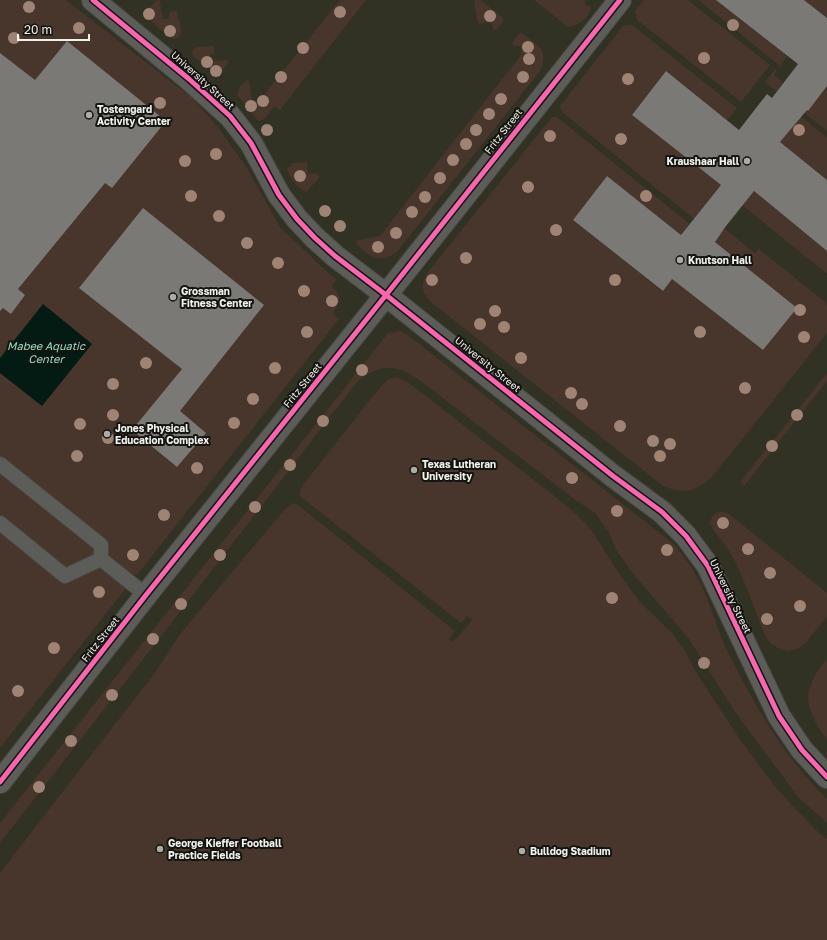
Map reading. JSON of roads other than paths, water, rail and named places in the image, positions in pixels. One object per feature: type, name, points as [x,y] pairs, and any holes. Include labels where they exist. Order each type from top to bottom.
[{"type":"street","name":"University Street","points":[[93,0],[184,74],[230,116],[250,143],[279,195],[297,220],[315,238],[335,256],[613,476],[662,512],[686,536],[708,566],[779,716],[802,750],[827,777]]},
{"type":"street","name":"Fritz Street","points":[[0,782],[146,595],[620,0]]},
{"type":"lane","points":[[0,464],[101,545],[102,559],[146,595]]},
{"type":"lane","points":[[0,523],[65,576],[102,559]]},
{"type":"water","name":"Mabee Aquatic Center","points":[[43,304],[92,344],[42,406],[0,373],[0,358]]},
{"type":"place","name":"Tostengard Activity Center","points":[[89,115]]},
{"type":"place","name":"Kraushaar Hall","points":[[747,161]]},
{"type":"place","name":"Knutson Hall","points":[[680,260]]},
{"type":"place","name":"Grossman Fitness Center","points":[[173,297]]},
{"type":"place","name":"Jones Physical Education Complex","points":[[107,434]]},
{"type":"place","name":"Texas Lutheran University","points":[[414,470]]},
{"type":"place","name":"George Kieffer Football Practice Fields","points":[[160,849]]},
{"type":"place","name":"Bulldog Stadium","points":[[522,851]]}]
